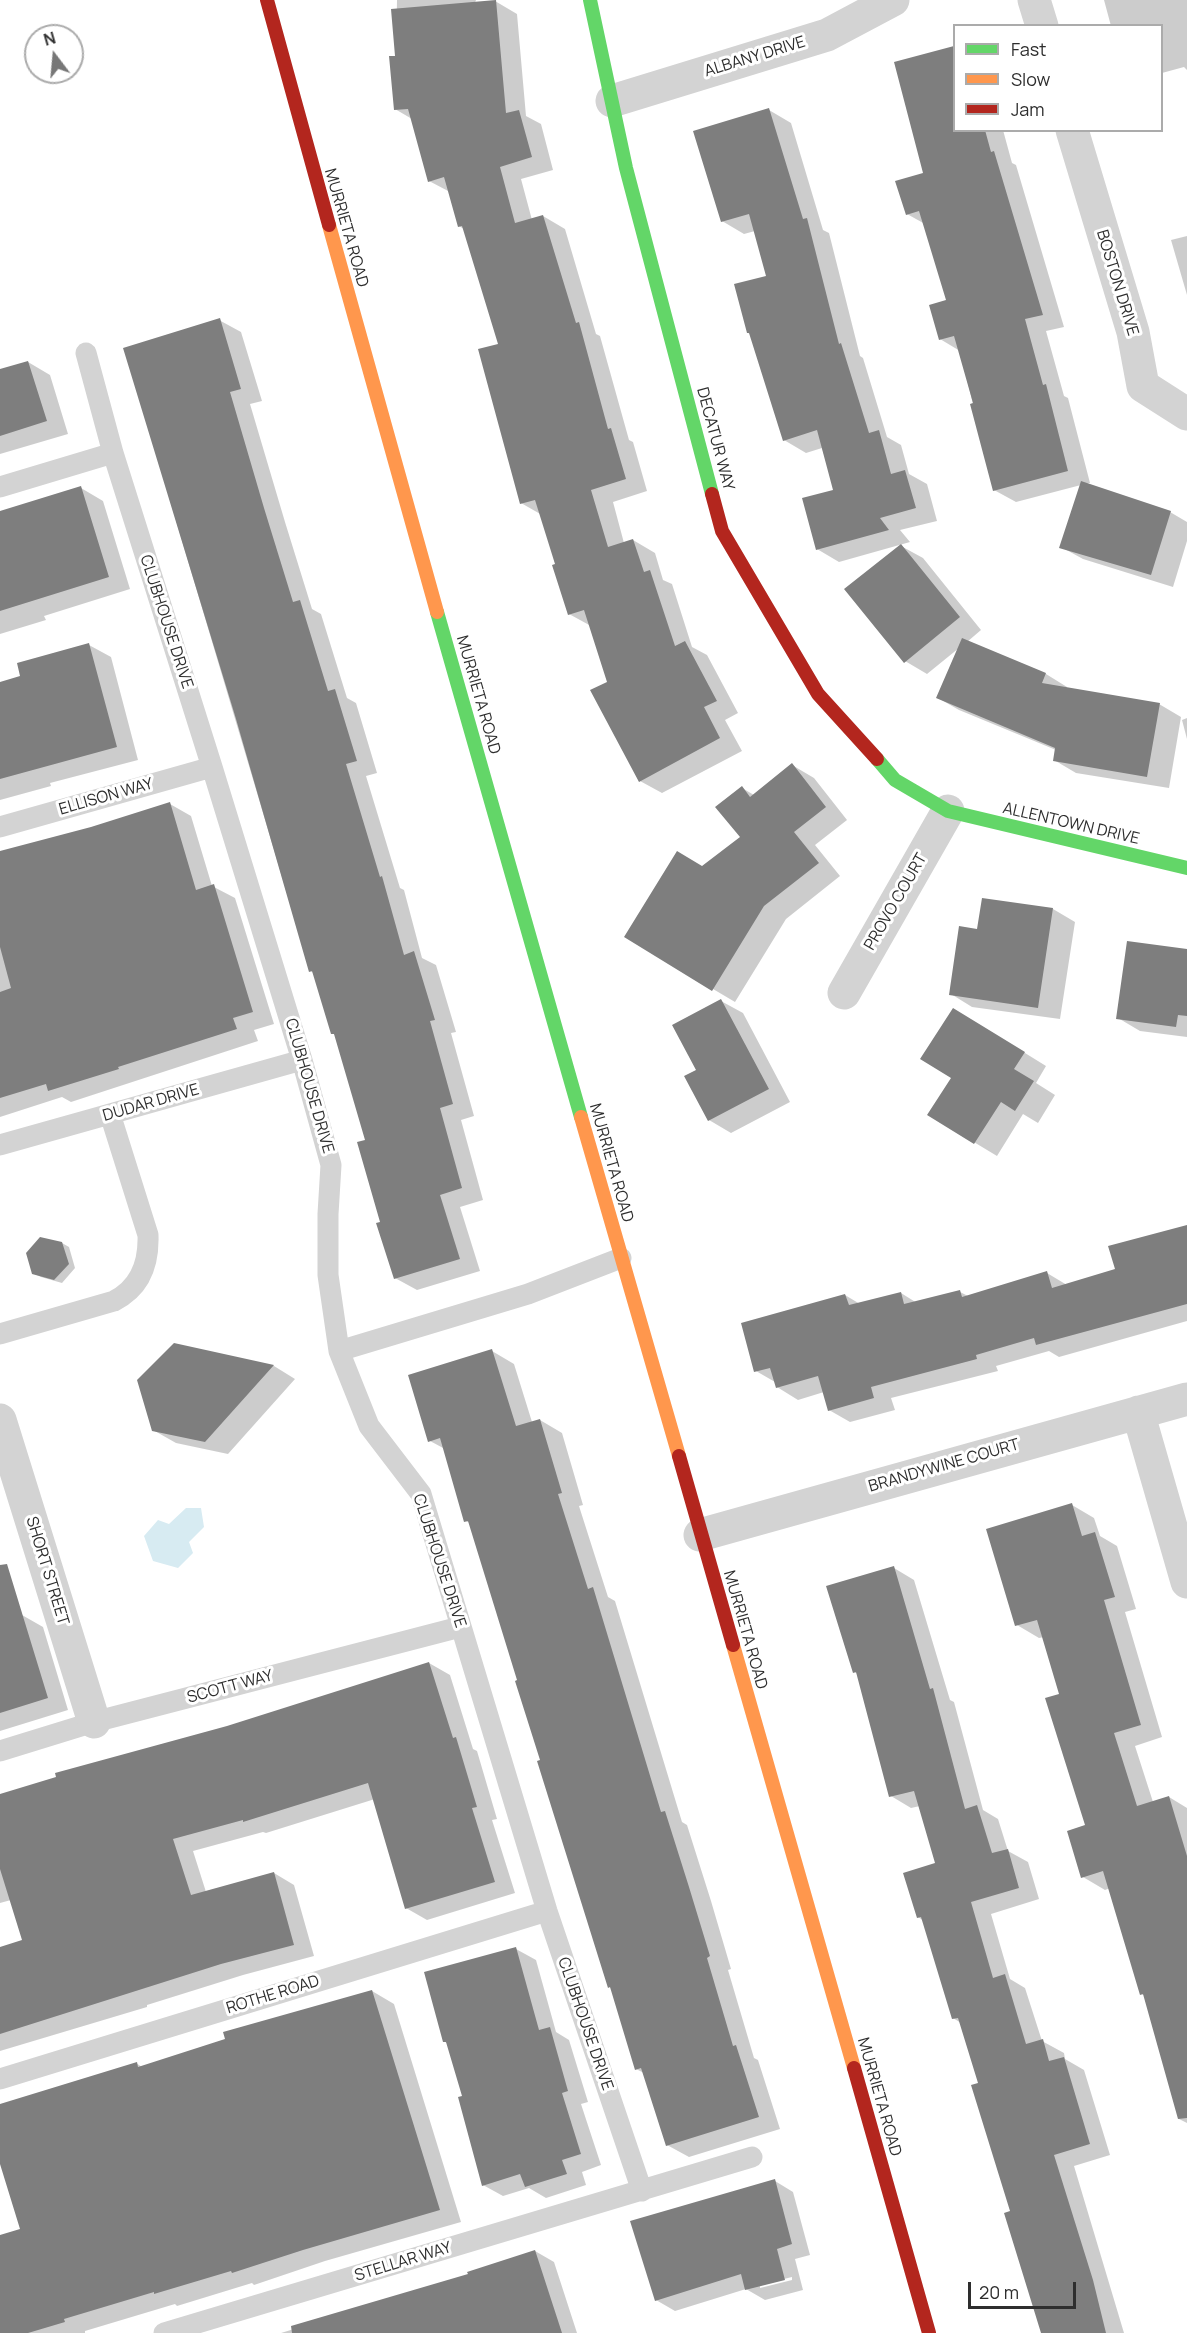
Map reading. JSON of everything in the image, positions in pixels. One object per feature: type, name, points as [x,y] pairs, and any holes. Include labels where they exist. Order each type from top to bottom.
[{"type":"main road","name":"MURRIETA ROAD","points":[[267,0],[328,227],[929,2333]]},
{"type":"main road","name":"DECATUR WAY","points":[[590,0],[626,168],[722,531],[818,694],[895,780],[948,812]]},
{"type":"main road","name":"ALLENTOWN DRIVE","points":[[948,812],[1187,868]]},
{"type":"street","name":"ALBANY DRIVE","points":[[612,101],[827,35],[893,0]]},
{"type":"street","points":[[1034,0],[1041,24]]},
{"type":"street","name":"BOSTON DRIVE","points":[[1073,132],[1133,332],[1143,386],[1187,414]]},
{"type":"street","name":"PROVO COURT","points":[[844,993],[948,812]]},
{"type":"street","name":"BRANDYWINE COURT","points":[[700,1535],[1187,1399]]},
{"type":"street","points":[[1138,1412],[1187,1582]]},
{"type":"street","name":"SHORT STREET","points":[[2,1438],[94,1722]]},
{"type":"lane","name":"CLUBHOUSE DRIVE","points":[[86,353],[113,453],[302,1060],[331,1165],[328,1275],[339,1351],[369,1426],[421,1494],[547,1911],[642,2191]]},
{"type":"lane","points":[[0,487],[113,453]]},
{"type":"lane","name":"ELLISON WAY","points":[[0,827],[212,767]]},
{"type":"lane","name":"DUDAR DRIVE","points":[[0,1145],[302,1060]]},
{"type":"lane","points":[[0,1334],[114,1301],[125,1296],[135,1286],[148,1252],[148,1235],[110,1114]]},
{"type":"lane","points":[[339,1351],[528,1294],[621,1258]]},
{"type":"lane","name":"SCOTT WAY","points":[[0,1752],[94,1722],[460,1627]]},
{"type":"lane","name":"ROTHE ROAD","points":[[0,2079],[547,1911]]},
{"type":"lane","name":"STELLAR WAY","points":[[165,2333],[752,2157]]},
{"type":"shaded area","points":[[186,1508],[201,1508],[204,1527],[189,1542],[193,1553],[178,1568],[153,1561],[144,1536],[158,1520],[169,1524]]},
{"type":"building","points":[[496,0],[506,113],[519,110],[532,157],[500,167],[515,223],[543,215],[576,323],[579,322],[608,429],[611,428],[626,479],[591,490],[608,547],[633,539],[644,572],[650,570],[675,646],[685,641],[717,701],[704,707],[720,738],[639,782],[590,690],[607,682],[584,610],[568,615],[535,500],[520,504],[478,349],[498,344],[462,226],[458,227],[444,177],[428,182],[408,109],[394,110],[389,56],[395,56],[391,9]]},
{"type":"building","points":[[953,46],[953,132],[986,132],[991,152],[994,151],[1043,315],[1025,319],[1043,385],[1046,384],[1068,471],[993,491],[970,404],[973,403],[954,336],[939,340],[929,305],[946,300],[919,211],[906,215],[895,181],[923,173],[894,62]]},
{"type":"building","points":[[769,108],[803,219],[807,218],[839,344],[841,343],[869,433],[879,430],[891,474],[905,470],[916,508],[880,518],[889,530],[816,550],[802,498],[833,490],[817,430],[783,441],[749,333],[747,333],[734,284],[766,276],[749,214],[721,222],[693,131]]},
{"type":"building","points":[[220,318],[241,389],[230,392],[264,508],[293,602],[300,600],[328,691],[335,689],[357,761],[346,764],[380,877],[382,876],[404,955],[414,951],[435,1020],[430,1021],[453,1104],[440,1108],[462,1188],[440,1195],[460,1259],[394,1279],[376,1223],[380,1222],[357,1142],[365,1140],[334,1034],[331,1034],[312,971],[309,972],[236,719],[123,348]]},
{"type":"building","points":[[28,361],[47,421],[0,436],[0,369]]},
{"type":"building","points":[[1081,481],[1171,511],[1151,575],[1059,548]]},
{"type":"building","points":[[81,486],[109,577],[0,611],[0,511]]},
{"type":"building","points":[[901,544],[960,617],[904,663],[844,589]]},
{"type":"building","points":[[962,638],[1046,673],[1042,683],[1160,703],[1147,777],[1053,761],[1055,748],[936,698]]},
{"type":"building","points":[[89,643],[117,747],[0,779],[0,682],[20,676],[17,663]]},
{"type":"building","points":[[792,763],[826,807],[794,832],[819,863],[764,906],[712,991],[624,937],[677,851],[702,866],[740,837],[715,807],[742,786],[750,797]]},
{"type":"building","points":[[170,802],[196,890],[214,884],[253,1012],[233,1018],[237,1029],[48,1091],[46,1084],[0,1098],[0,992],[11,988],[0,947],[0,851],[91,827]]},
{"type":"building","points":[[982,898],[1053,908],[1038,1008],[949,995],[959,926],[977,929]]},
{"type":"building","points":[[1127,941],[1187,949],[1187,1016],[1178,1015],[1176,1027],[1116,1019]]},
{"type":"building","points":[[721,999],[769,1089],[708,1121],[684,1076],[696,1070],[672,1025]]},
{"type":"building","points":[[953,1008],[1025,1052],[1014,1069],[1034,1081],[1015,1111],[1001,1102],[974,1144],[927,1115],[951,1078],[920,1059]]},
{"type":"building","points":[[1187,1225],[1187,1304],[1036,1345],[1034,1338],[976,1355],[977,1359],[871,1387],[874,1398],[828,1411],[818,1376],[776,1388],[770,1368],[754,1372],[741,1323],[845,1294],[849,1305],[901,1292],[904,1304],[960,1290],[962,1297],[1047,1271],[1052,1288],[1115,1269],[1108,1246]]},
{"type":"building","points":[[40,1237],[62,1242],[69,1264],[54,1280],[32,1274],[26,1253]]},
{"type":"building","points":[[174,1343],[274,1365],[205,1442],[152,1431],[137,1380]]},
{"type":"building","points":[[492,1349],[516,1426],[540,1419],[562,1493],[558,1494],[588,1589],[593,1587],[661,1812],[665,1811],[689,1887],[710,1956],[707,1958],[733,2046],[736,2045],[759,2117],[666,2146],[641,2068],[635,2070],[610,1987],[608,1988],[537,1761],[540,1760],[515,1681],[517,1680],[468,1521],[464,1522],[440,1438],[428,1442],[408,1375]]},
{"type":"building","points":[[1072,1503],[1082,1536],[1095,1532],[1115,1597],[1104,1600],[1141,1725],[1114,1733],[1137,1806],[1169,1796],[1187,1856],[1187,2118],[1178,2119],[1143,1994],[1140,1995],[1103,1871],[1081,1878],[1067,1831],[1085,1825],[1045,1698],[1059,1694],[1037,1620],[1015,1626],[986,1529]]},
{"type":"building","points":[[7,1564],[48,1698],[0,1713],[0,1565]]},
{"type":"building","points":[[894,1566],[930,1689],[933,1688],[965,1809],[977,1805],[992,1853],[1008,1849],[1019,1888],[971,1902],[993,1978],[1005,1974],[1026,2044],[1043,2039],[1049,2061],[1064,2057],[1090,2144],[1054,2155],[1093,2280],[1106,2333],[1041,2333],[1004,2213],[1010,2211],[971,2085],[978,2083],[958,2018],[952,2019],[921,1917],[917,1918],[903,1873],[935,1863],[914,1791],[889,1797],[856,1672],[853,1673],[826,1586]]},
{"type":"building","points":[[429,1662],[453,1738],[456,1737],[477,1807],[472,1808],[495,1882],[405,1909],[368,1783],[243,1822],[243,1820],[173,1839],[191,1895],[274,1872],[294,1945],[221,1964],[0,2034],[0,1947],[22,1940],[0,1869],[0,1794],[56,1777],[55,1773],[227,1726]]},
{"type":"building","points":[[516,1947],[539,2030],[550,2027],[568,2091],[562,2093],[581,2154],[562,2160],[567,2174],[525,2187],[520,2174],[482,2186],[458,2097],[462,2096],[446,2042],[443,2042],[424,1972]]},
{"type":"building","points":[[372,1990],[440,2210],[232,2273],[231,2271],[154,2294],[154,2292],[64,2319],[65,2322],[28,2333],[0,2333],[0,2235],[20,2229],[0,2164],[0,2104],[137,2062],[138,2067],[225,2039],[223,2032]]},
{"type":"building","points":[[775,2179],[792,2244],[777,2249],[785,2280],[745,2290],[741,2274],[655,2301],[630,2221]]},
{"type":"building","points":[[535,2250],[562,2333],[292,2333],[291,2326],[468,2274],[467,2272]]},
{"type":"traffic: fast","points":[[590,0],[626,168],[712,494]]},
{"type":"traffic: fast","points":[[437,612],[581,1117]]},
{"type":"traffic: fast","points":[[877,759],[895,780],[948,811],[1187,868]]},
{"type":"traffic: slow","points":[[329,225],[437,612]]},
{"type":"traffic: slow","points":[[581,1117],[679,1456]]},
{"type":"traffic: slow","points":[[733,1645],[854,2068]]},
{"type":"traffic: jam","points":[[267,0],[329,225]]},
{"type":"traffic: jam","points":[[712,494],[722,531],[818,694],[877,759]]},
{"type":"traffic: jam","points":[[679,1456],[733,1645]]},
{"type":"traffic: jam","points":[[854,2068],[929,2333]]}]
